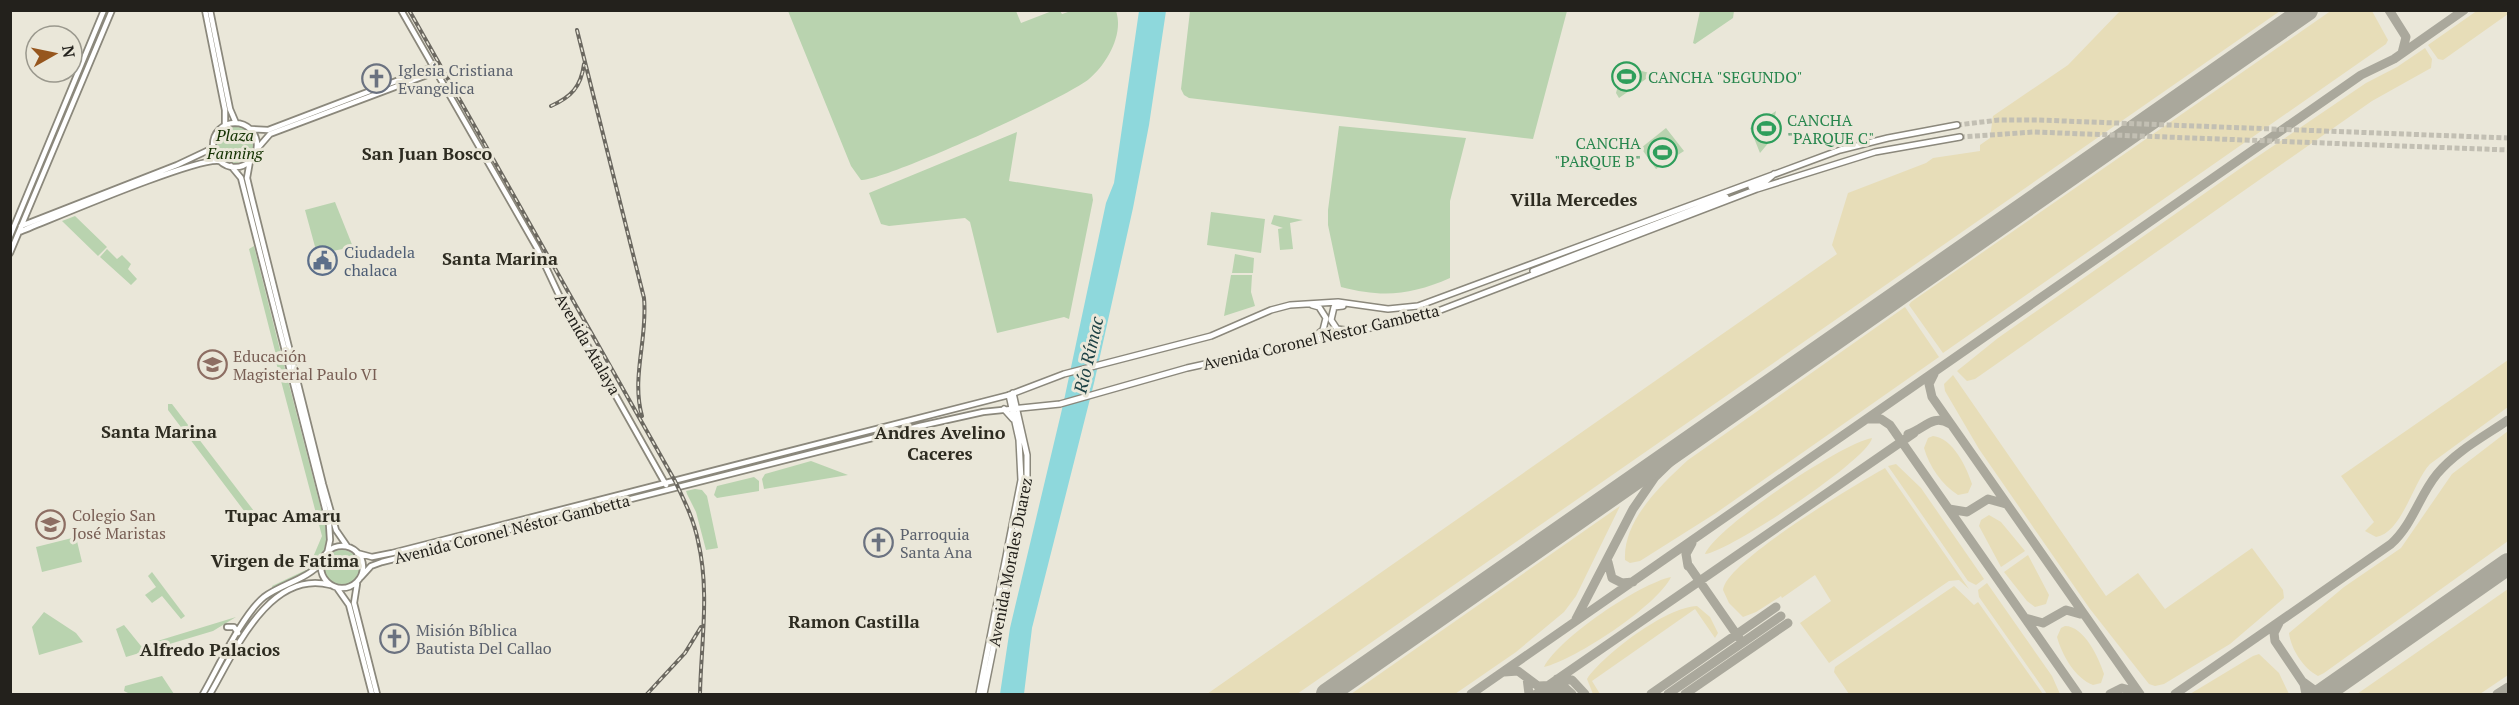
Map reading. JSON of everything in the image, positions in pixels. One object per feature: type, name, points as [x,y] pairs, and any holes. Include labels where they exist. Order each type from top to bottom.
[{"type":"highway","points":[[1524,277],[1542,267],[1761,183],[1773,171],[1872,142],[1957,125]]},
{"type":"highway","name":"Avenida Coronel Nestor Gambetta","points":[[1014,408],[1060,404],[1183,369],[1425,316],[1757,189],[1847,159],[1959,137]]},
{"type":"highway","name":"Avenida Coronel Nestor Gambetta","points":[[1011,394],[1064,374],[1211,336],[1271,310],[1296,304],[1338,302],[1396,309],[1418,306],[1588,244],[1764,177],[1773,171]]},
{"type":"highway","points":[[1296,304],[1315,306],[1326,318],[1323,330],[1308,340]]},
{"type":"highway","points":[[1349,331],[1337,329],[1333,324],[1334,307],[1371,307]]},
{"type":"highway","name":"Avenida Morales Duarez","points":[[984,694],[1026,490],[1027,455],[1011,394]]},
{"type":"highway","points":[[1004,409],[1017,422],[1027,408]]},
{"type":"highway","name":"Avenida Morales Duarez","points":[[979,694],[1020,490],[1022,463],[1017,422]]},
{"type":"main road","points":[[21,225],[30,206],[36,182],[66,103],[104,10]]},
{"type":"main road","points":[[11,235],[72,106],[112,10]]},
{"type":"main road","points":[[205,10],[225,110],[225,125]]},
{"type":"main road","points":[[210,10],[230,109],[237,123]]},
{"type":"main road","name":"Avenida Atalaya","points":[[401,10],[537,248],[559,295],[668,490]]},
{"type":"main road","points":[[88,49],[95,51]]},
{"type":"main road","points":[[372,694],[353,597],[362,563],[357,553],[347,546],[336,530],[247,178],[250,161],[270,134],[434,69]]},
{"type":"main road","points":[[220,161],[213,148],[217,132],[225,125],[237,123],[250,129],[268,130],[408,79]]},
{"type":"main road","points":[[66,103],[72,106]]},
{"type":"main road","points":[[250,129],[256,138],[257,149]]},
{"type":"main road","points":[[10,253],[14,230],[21,225],[177,165],[213,148]]},
{"type":"main road","points":[[14,230],[207,161],[220,161],[231,166],[241,166],[250,161]]},
{"type":"main road","points":[[231,166],[241,178],[328,524],[330,542],[327,554]]},
{"type":"main road","points":[[30,206],[33,216],[41,218]]},
{"type":"main road","name":"Avenida Coronel Nestor Gambetta","points":[[666,483],[1011,394]]},
{"type":"main road","points":[[975,403],[983,412]]},
{"type":"main road","name":"Avenida Coronel Nestor Gambetta","points":[[668,490],[983,412],[1014,408]]},
{"type":"main road","points":[[823,458],[821,454],[824,450]]},
{"type":"main road","name":"Avenida Coronel Néstor Gambetta","points":[[357,553],[375,557],[666,483]]},
{"type":"main road","name":"Avenida Coronel Néstor Gambetta","points":[[359,579],[371,566],[382,562],[668,490]]},
{"type":"main road","points":[[210,694],[234,647],[238,634],[251,611],[263,598],[306,576],[334,549],[347,546]]},
{"type":"main road","points":[[322,561],[322,573],[330,585]]},
{"type":"main road","points":[[203,694],[256,617],[272,600],[304,585],[330,585],[347,588],[359,579]]},
{"type":"main road","points":[[337,588],[346,598],[355,616]]},
{"type":"main road","points":[[227,627],[234,627],[238,634]]},
{"type":"main road","points":[[369,675],[377,694]]},
{"type":"green space","points":[[1190,10],[1567,11],[1533,139],[1189,98],[1181,89]]},
{"type":"green space","points":[[1700,10],[1734,11],[1733,18],[1695,44],[1693,43]]},
{"type":"green space","points":[[788,11],[1016,11],[1021,23],[1052,11],[1060,11],[1062,14],[1071,11],[1116,11],[1118,29],[1108,57],[1096,73],[1074,89],[939,153],[861,180],[851,166]]},
{"type":"green space","points":[[1623,66],[1653,74],[1619,98],[1616,93]]},
{"type":"green space","points":[[1776,111],[1770,141],[1760,153],[1750,128]]},
{"type":"green space","name":"Plaza Fanning","points":[[235,125],[248,131],[254,144],[248,157],[235,163],[222,157],[216,144],[222,131]]},
{"type":"green space","points":[[1339,126],[1466,138],[1450,201],[1450,278],[1422,288],[1397,293],[1370,293],[1341,287],[1328,225]]},
{"type":"green space","points":[[1666,128],[1684,151],[1656,169],[1641,148]]},
{"type":"green space","points":[[1017,132],[1009,181],[1092,194],[1093,200],[1069,319],[1064,317],[997,333],[970,222],[965,218],[889,226],[881,224],[869,193]]},
{"type":"green space","points":[[335,202],[353,247],[317,254],[305,210]]},
{"type":"green space","points":[[1211,212],[1265,219],[1261,253],[1207,245]]},
{"type":"green space","points":[[1274,215],[1303,220],[1290,223],[1293,249],[1280,250],[1278,229],[1283,228],[1271,224]]},
{"type":"green space","points":[[75,216],[107,247],[98,256],[62,221]]},
{"type":"green space","points":[[254,246],[281,354],[276,355],[249,249]]},
{"type":"green space","points":[[107,249],[117,259],[122,255],[131,264],[128,269],[137,279],[131,285],[100,257]]},
{"type":"green space","points":[[1235,254],[1254,258],[1253,273],[1232,273]]},
{"type":"green space","points":[[1231,275],[1252,275],[1251,292],[1255,306],[1224,316]]},
{"type":"green space","points":[[283,361],[327,532],[326,544],[317,562],[302,575],[273,590],[272,586],[308,569],[322,536],[276,362]]},
{"type":"green space","points":[[168,404],[172,404],[257,515],[255,519],[251,520],[168,410]]},
{"type":"green space","points":[[811,461],[848,475],[764,489],[762,479],[765,474]]},
{"type":"green space","points":[[754,477],[759,481],[759,491],[717,498],[714,495],[717,486]]},
{"type":"green space","points":[[702,490],[707,496],[718,548],[706,550],[696,512],[686,491]]},
{"type":"green space","points":[[76,537],[82,562],[42,572],[36,547]]},
{"type":"green space","points":[[342,550],[355,555],[360,568],[355,581],[342,586],[329,581],[324,568],[329,555]]},
{"type":"green space","points":[[152,572],[185,616],[181,619],[162,596],[152,603],[145,595],[156,587],[148,576]]},
{"type":"green space","points":[[44,612],[76,633],[83,642],[39,655],[32,627]]},
{"type":"green space","points":[[236,617],[213,631],[126,657],[116,629],[124,625],[141,646]]},
{"type":"green space","points":[[162,676],[174,694],[130,694],[124,691],[125,686]]},
{"type":"sand","points":[[2332,10],[2372,11],[2388,40],[2386,44],[1943,353],[1909,305],[1911,302]]},
{"type":"sand","points":[[2478,10],[2508,11],[2508,14],[2443,60],[2438,59],[2428,45]]},
{"type":"sand","points":[[2120,11],[2280,11],[1297,694],[1207,694],[1837,254],[1832,245],[1848,193],[1926,163],[1933,158],[1980,151],[1980,145],[1990,138],[1993,116],[2068,65]]},
{"type":"sand","points":[[2425,48],[2432,59],[2431,68],[2372,101],[1975,379],[1967,381],[1957,371],[1998,338],[2248,163],[2366,83],[2397,67]]},
{"type":"sand","points":[[1905,307],[1939,357],[1716,513],[1640,561],[1630,563],[1625,560],[1626,545],[1637,517],[1656,492],[1688,460]]},
{"type":"sand","points":[[2508,360],[2508,407],[2430,464],[2400,517],[2385,533],[2376,537],[2365,531],[2374,522],[2341,476]]},
{"type":"sand","points":[[1953,375],[2106,596],[2138,573],[2165,609],[2252,548],[2283,590],[2284,598],[2230,644],[2164,684],[2155,686],[2149,684],[2090,609],[1979,449],[1945,391],[1944,384]]},
{"type":"sand","points":[[2508,431],[2508,541],[2324,673],[2318,676],[2313,673],[2299,658],[2289,633],[2344,587],[2401,548],[2452,474]]},
{"type":"sand","points":[[1933,436],[1947,442],[1958,455],[1972,484],[1968,493],[1958,495],[1947,486],[1933,468],[1924,448],[1928,438]]},
{"type":"sand","points":[[1872,438],[1865,449],[1848,465],[1797,503],[1741,538],[1705,554],[1714,541],[1732,525],[1781,488],[1835,454]]},
{"type":"sand","points":[[1896,464],[1921,488],[1984,579],[1976,585],[1968,581],[1888,466]]},
{"type":"sand","points":[[1885,468],[1969,589],[1959,580],[1949,581],[1829,663],[1800,623],[1831,601],[1815,575],[1782,598],[1781,596],[1756,612],[1743,617],[1729,603],[1723,590],[1730,577],[1745,561],[1794,524]]},
{"type":"sand","points":[[1620,506],[1576,596],[1564,612],[1516,652],[1455,694],[1351,694]]},
{"type":"sand","points":[[1989,515],[2001,522],[2025,551],[2001,567],[1979,526],[1981,520]]},
{"type":"sand","points":[[2028,555],[2049,595],[2046,604],[2035,607],[2027,601],[2004,572]]},
{"type":"sand","points":[[1671,577],[1650,602],[1614,630],[1575,654],[1544,667],[1566,641],[1601,613],[1640,590]]},
{"type":"sand","points":[[1987,583],[2052,676],[2060,694],[2047,694],[1979,597],[1978,590]]},
{"type":"sand","points":[[1954,586],[1974,605],[1978,602],[2043,694],[1849,694],[1834,672],[1835,667]]},
{"type":"sand","points":[[2508,589],[2508,675],[2480,694],[2357,694]]},
{"type":"sand","points":[[1697,606],[1710,617],[1718,633],[1715,638],[1695,609],[1592,681],[1600,694],[1593,694],[1587,679],[1621,645],[1669,614]]},
{"type":"sand","points":[[2065,626],[2078,631],[2090,644],[2104,674],[2101,683],[2093,685],[2086,682],[2070,665],[2057,637],[2061,628]]},
{"type":"sand","points":[[2259,654],[2279,673],[2289,694],[2190,694],[2253,656]]},
{"type":"water","name":"Río Rímac","points":[[1139,11],[1166,11],[1149,125],[1133,208],[1094,383],[1032,628],[1024,694],[1000,694],[1010,628],[1063,405],[1106,203],[1114,183]]},
{"type":"taxiway","points":[[2389,10],[2406,37],[2402,53]]},
{"type":"taxiway","points":[[1471,694],[2361,75],[2394,59],[2464,10]]},
{"type":"taxiway","points":[[1934,374],[1929,384],[1932,397],[2140,694]]},
{"type":"taxiway","points":[[1869,419],[1881,419],[1890,425],[2078,694]]},
{"type":"taxiway","points":[[2175,694],[2391,544],[2405,528],[2437,474],[2462,451],[2508,420]]},
{"type":"taxiway","points":[[1908,434],[1933,421],[1944,421],[1950,424]]},
{"type":"taxiway","points":[[1536,694],[1914,433]]},
{"type":"taxiway","points":[[1576,619],[1633,509],[1655,477],[1695,438]]},
{"type":"taxiway","points":[[1949,509],[1967,512],[1988,499],[2006,504]]},
{"type":"taxiway","points":[[1688,566],[1686,554],[1692,543]]},
{"type":"taxiway","points":[[1608,562],[1612,578],[1622,583],[1633,582]]},
{"type":"taxiway","points":[[1689,566],[1739,638]]},
{"type":"taxiway","points":[[1651,694],[1776,607]]},
{"type":"taxiway","points":[[2025,618],[2043,623],[2066,610],[2080,614]]},
{"type":"taxiway","points":[[1668,694],[1781,616]]},
{"type":"taxiway","points":[[1685,694],[1788,623]]},
{"type":"taxiway","points":[[2279,623],[2274,633],[2275,641],[2304,684],[2306,694]]},
{"type":"taxiway","points":[[1504,672],[1518,671],[1538,686],[1562,685],[1572,694]]},
{"type":"taxiway","points":[[1527,678],[1529,694]]},
{"type":"taxiway","points":[[1557,679],[1572,680],[1585,694]]},
{"type":"taxiway","points":[[1542,691],[1560,693],[1561,681]]},
{"type":"taxiway","points":[[2303,682],[2314,690],[2330,689]]},
{"type":"taxiway","points":[[2497,694],[2508,687]]},
{"type":"taxiway","points":[[2110,694],[2122,688],[2137,692]]},
{"type":"runway","points":[[1327,694],[2307,10]]},
{"type":"runway","points":[[2322,694],[2508,564]]},
{"type":"tunnel","points":[[1957,125],[1999,120],[2038,120],[2508,138]]},
{"type":"tunnel","points":[[1960,137],[2034,132],[2508,150]]},
{"type":"railway","points":[[409,10],[675,481],[688,510],[698,541],[704,579],[700,694]]},
{"type":"railway","points":[[577,30],[644,298],[644,328],[638,387],[642,416]]},
{"type":"railway","points":[[551,106],[564,99],[578,85],[584,64]]},
{"type":"railway","points":[[647,694],[685,653],[701,627]]},
{"type":"place","name":"CANCHA \"SEGUNDO\"","points":[[1627,77]]},
{"type":"place","name":"Iglesia Cristiana Evangelica","points":[[377,79]]},
{"type":"place","name":"CANCHA \"PARQUE C\"","points":[[1766,129]]},
{"type":"place","name":"CANCHA \"PARQUE B\"","points":[[1662,152]]},
{"type":"place","name":"Ciudadela chalaca","points":[[323,261]]},
{"type":"place","name":"Educación Magisterial Paulo VI","points":[[212,365]]},
{"type":"place","name":"Colegio San José Maristas","points":[[51,524]]},
{"type":"place","name":"Parroquia Santa Ana","points":[[879,543]]},
{"type":"place","name":"Misión Bíblica Bautista Del Callao","points":[[395,639]]},
{"type":"district","name":"San Juan Bosco","points":[[427,154]]},
{"type":"district","name":"Villa Mercedes","points":[[1574,200]]},
{"type":"district","name":"Santa Marina","points":[[500,259]]},
{"type":"district","name":"Santa Marina","points":[[159,432]]},
{"type":"district","name":"Andres Avelino Caceres","points":[[940,443]]},
{"type":"district","name":"Tupac Amaru","points":[[283,516]]},
{"type":"district","name":"Virgen de Fatima","points":[[285,561]]},
{"type":"district","name":"Ramon Castilla","points":[[854,622]]},
{"type":"district","name":"Alfredo Palacios","points":[[210,650]]}]
